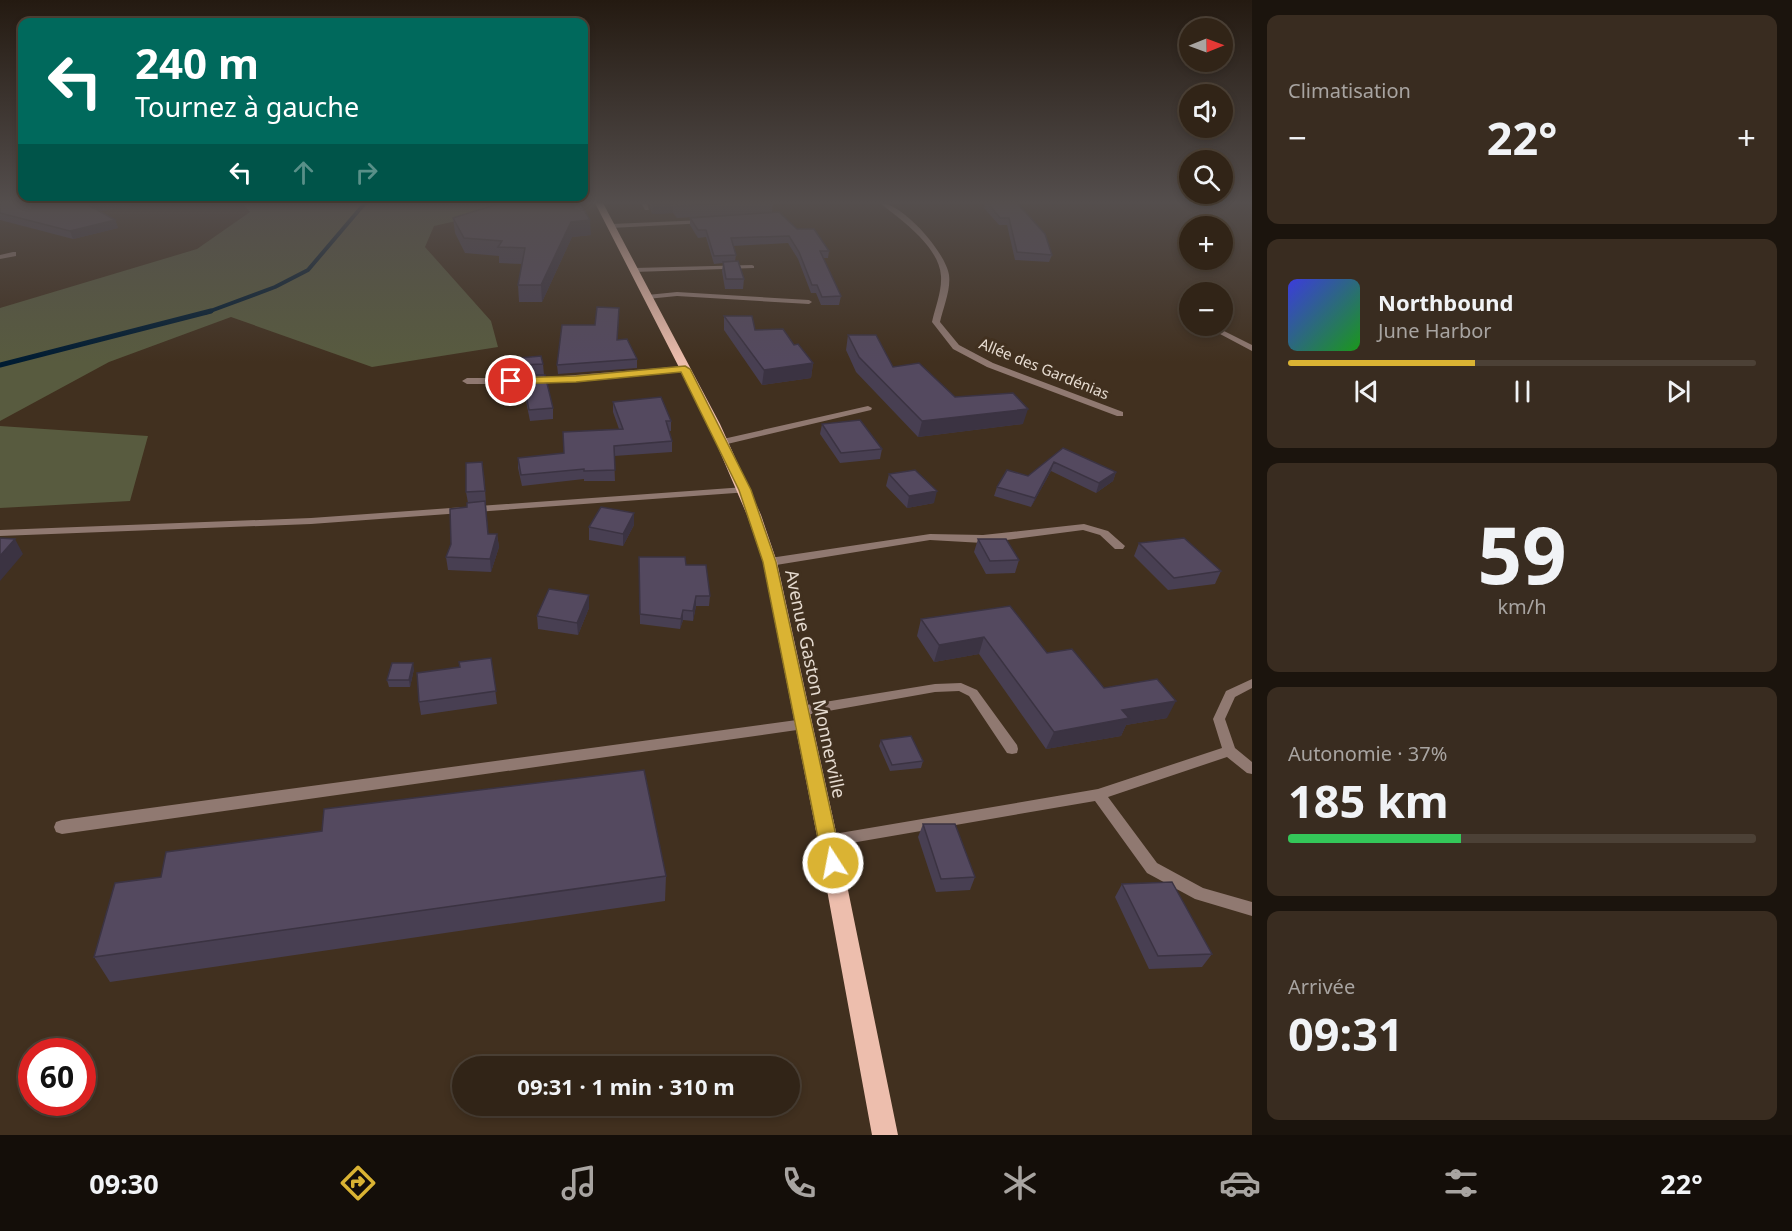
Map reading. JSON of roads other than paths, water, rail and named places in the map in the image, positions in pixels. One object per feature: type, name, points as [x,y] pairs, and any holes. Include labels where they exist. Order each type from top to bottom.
[{"type":"main road","name":"Avenue Gaston Monnerville","points":[[627,256],[723,442],[745,490],[770,562],[828,841],[885,1135]]},
{"type":"street","name":"Allée des Gardénias","points":[[935,256],[945,274],[936,322],[956,347],[990,365],[1120,414]]},
{"type":"street","points":[[1229,336],[1252,348]]},
{"type":"street","points":[[467,381],[568,380],[685,369]]},
{"type":"street","points":[[0,533],[311,521],[745,490]]},
{"type":"street","points":[[770,562],[930,537],[983,539],[1084,527],[1104,533],[1119,546]]},
{"type":"street","points":[[62,827],[802,717]]},
{"type":"lane","points":[[634,270],[752,267]]},
{"type":"lane","points":[[647,297],[677,294],[809,302]]},
{"type":"lane","points":[[723,442],[868,408]]},
{"type":"lane","points":[[1252,683],[1230,694],[1219,719],[1229,751],[1252,769]]},
{"type":"lane","points":[[802,717],[934,688],[961,687],[973,693],[1012,748]]},
{"type":"lane","points":[[828,841],[1098,795],[1229,751]]},
{"type":"lane","points":[[1098,795],[1152,868],[1200,894],[1252,909]]},
{"type":"waterway","points":[[209,312],[275,287],[308,270],[320,256]]},
{"type":"waterway","points":[[0,365],[209,312]]},
{"type":"waterway","points":[[205,313],[209,312]]}]
